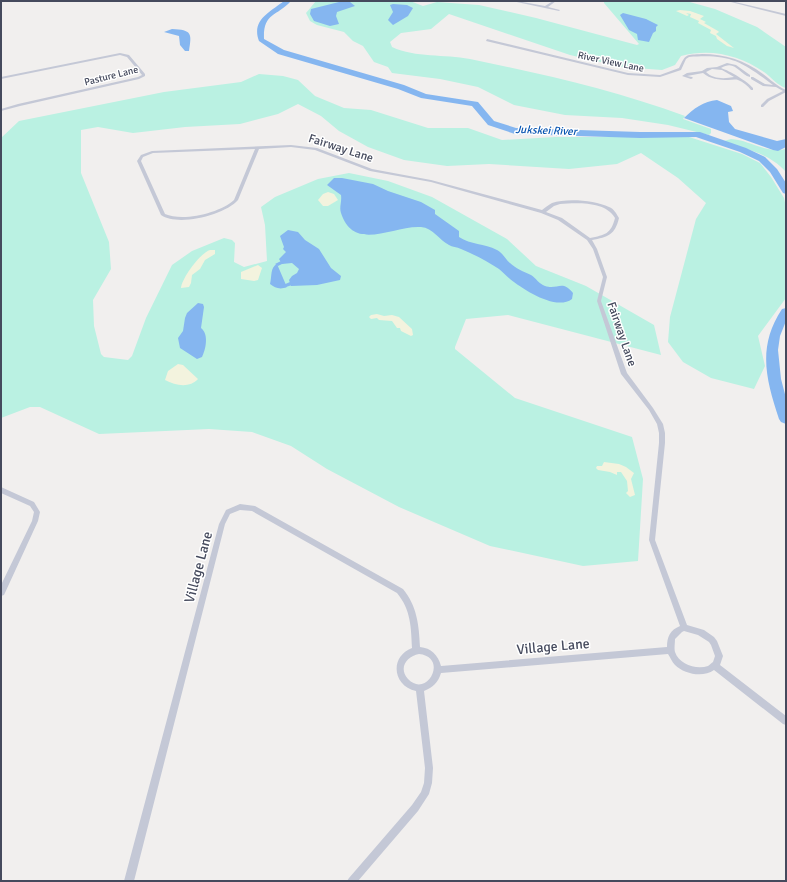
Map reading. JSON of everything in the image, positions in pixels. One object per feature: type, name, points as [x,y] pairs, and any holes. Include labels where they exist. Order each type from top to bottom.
[{"type":"street","points":[[513,1],[559,10]]},
{"type":"street","points":[[546,7],[555,1]]},
{"type":"street","points":[[728,1],[786,15]]},
{"type":"street","name":"River View Lane","points":[[487,40],[624,73],[647,76],[662,76],[678,70],[682,68],[685,58],[688,56],[728,56],[749,66],[776,86],[786,91]]},
{"type":"street","name":"Pasture Lane","points":[[1,78],[120,54],[128,56],[144,75],[139,78],[1,110]]},
{"type":"street","points":[[718,68],[724,64],[732,64],[739,67],[750,77],[764,85],[776,86]]},
{"type":"street","points":[[691,78],[684,76],[718,68],[730,72],[737,78],[747,83],[752,89]]},
{"type":"street","points":[[704,72],[708,76],[737,78]]},
{"type":"street","points":[[762,106],[768,100],[786,91]]},
{"type":"street","name":"Fairway Lane","points":[[257,148],[233,204],[221,210],[184,218],[169,219],[164,215],[139,161],[142,156],[152,152],[296,146],[310,147],[371,170],[426,180],[544,212],[563,221],[590,239],[596,249],[605,274],[606,280],[599,301],[621,368],[631,384],[656,416],[661,429],[662,443],[652,540],[684,628]]},
{"type":"street","points":[[544,212],[553,205],[564,204],[596,204],[613,210],[617,218],[612,232],[590,239]]},
{"type":"street","points":[[1,490],[32,504],[37,512],[35,521],[1,593]]},
{"type":"street","name":"Village Lane","points":[[129,881],[222,524],[228,512],[240,507],[253,508],[400,591],[413,612],[416,651]]},
{"type":"street","points":[[684,628],[699,631],[712,640],[718,654],[718,661],[710,670],[702,672],[686,669],[673,657],[670,650],[671,638],[679,630],[684,628]]},
{"type":"street","name":"Village Lane","points":[[438,670],[670,650]]},
{"type":"street","points":[[416,651],[431,656],[438,670],[434,680],[430,684],[420,688],[408,685],[401,676],[400,670],[402,660],[416,651]]},
{"type":"street","points":[[715,666],[786,721]]},
{"type":"street","points":[[352,881],[415,808],[425,794],[428,783],[429,768],[420,688]]},
{"type":"green space","points":[[316,1],[410,1],[423,6],[437,2],[479,5],[536,18],[637,45],[639,44],[604,3],[604,1],[686,1],[715,9],[757,27],[786,47],[786,88],[764,72],[735,57],[714,53],[703,53],[681,56],[675,65],[662,70],[622,67],[570,55],[449,14],[431,29],[401,33],[390,42],[392,47],[411,53],[470,59],[605,90],[685,116],[683,119],[711,129],[711,133],[709,135],[668,125],[622,118],[565,115],[514,105],[478,87],[440,79],[392,73],[388,67],[374,62],[363,46],[353,41],[344,32],[317,25],[310,21],[306,13]]},
{"type":"green space","points":[[259,74],[283,76],[298,80],[315,96],[344,108],[371,110],[428,128],[468,128],[502,140],[555,137],[689,137],[742,154],[760,163],[771,177],[784,198],[786,207],[786,298],[758,336],[765,366],[754,389],[711,378],[683,362],[668,342],[670,317],[696,219],[706,203],[678,178],[641,153],[617,164],[569,169],[489,164],[447,166],[404,160],[368,147],[339,131],[321,116],[298,104],[278,114],[240,124],[185,127],[133,133],[98,127],[81,130],[81,173],[109,242],[111,269],[93,300],[94,326],[101,354],[104,357],[128,360],[132,356],[146,318],[172,265],[192,251],[224,238],[232,240],[235,243],[234,262],[244,267],[267,261],[265,225],[261,207],[275,197],[318,179],[349,173],[388,181],[432,197],[507,239],[536,266],[586,286],[654,325],[661,355],[508,315],[466,319],[455,347],[455,349],[515,398],[632,437],[643,479],[638,561],[583,566],[490,546],[399,507],[327,469],[291,446],[252,432],[209,429],[99,434],[40,407],[30,407],[1,418],[1,138],[19,121],[164,92],[241,82]]},
{"type":"green space","points":[[731,139],[772,150],[786,149],[786,172],[779,165],[765,156],[724,141]]},
{"type":"sand","points":[[676,11],[690,11],[704,16],[700,19],[718,31],[719,32],[716,34],[734,48],[727,46],[717,39],[716,36],[710,33],[711,30],[698,23],[699,21],[690,17],[691,14],[686,13],[689,15],[687,16]]},
{"type":"sand","points":[[328,192],[334,194],[338,200],[328,206],[323,206],[318,200],[323,194]]},
{"type":"sand","points":[[210,250],[215,250],[215,254],[205,260],[200,269],[192,275],[189,287],[181,288],[192,266],[201,256]]},
{"type":"sand","points":[[258,265],[262,268],[258,280],[254,281],[241,279],[241,272]]},
{"type":"sand","points":[[377,314],[399,317],[412,329],[413,335],[411,336],[401,331],[400,328],[397,328],[392,321],[379,320],[377,318],[371,319],[369,317]]},
{"type":"sand","points":[[178,364],[183,365],[198,379],[187,385],[178,385],[165,380],[168,371]]},
{"type":"sand","points":[[604,462],[619,464],[634,473],[631,479],[635,495],[630,497],[626,493],[628,491],[627,481],[621,472],[617,472],[617,475],[598,470],[596,468],[597,466],[602,466]]},
{"type":"water","points":[[339,2],[350,2],[355,6],[337,12],[336,16],[339,24],[330,26],[314,21],[310,14],[311,9]]},
{"type":"water","points":[[390,5],[407,5],[413,8],[408,16],[393,25],[388,20],[393,12]]},
{"type":"water","points":[[623,13],[646,19],[658,25],[649,42],[638,40],[637,34],[629,30],[620,15]]},
{"type":"water","points":[[172,29],[184,30],[189,34],[189,51],[185,51],[180,45],[179,36],[164,32]]},
{"type":"water","points":[[717,100],[731,106],[733,111],[728,112],[729,122],[735,129],[777,141],[786,139],[786,147],[778,151],[773,150],[684,118],[699,106]]},
{"type":"water","points":[[334,178],[342,178],[373,184],[388,191],[421,202],[435,210],[435,214],[459,231],[459,237],[464,240],[497,250],[512,265],[531,275],[545,286],[566,287],[573,293],[572,299],[565,302],[558,302],[540,298],[516,284],[500,270],[485,260],[449,245],[425,228],[410,227],[375,234],[355,232],[347,225],[341,213],[341,195],[327,185]]},
{"type":"water","points":[[288,230],[298,232],[305,240],[319,249],[331,268],[341,276],[340,280],[317,285],[291,286],[289,280],[297,273],[299,269],[292,263],[282,264],[279,259],[286,252],[283,249],[284,247],[280,236]]},
{"type":"water","points":[[277,264],[287,287],[278,288],[270,284],[273,267]]},
{"type":"water","points":[[198,303],[203,304],[204,307],[201,328],[204,331],[206,342],[202,357],[197,359],[180,348],[178,338],[183,331],[187,313]]},
{"type":"waterway","name":"Jukskei River","points":[[288,1],[264,19],[261,31],[261,40],[281,52],[401,87],[424,96],[475,104],[491,123],[515,131],[640,135],[697,134],[743,150],[762,159],[774,171],[786,191]]},
{"type":"waterway","points":[[286,285],[290,284]]},
{"type":"waterway","name":"Jukskei River","points":[[786,312],[778,324],[772,350],[772,364],[775,379],[786,419]]}]
